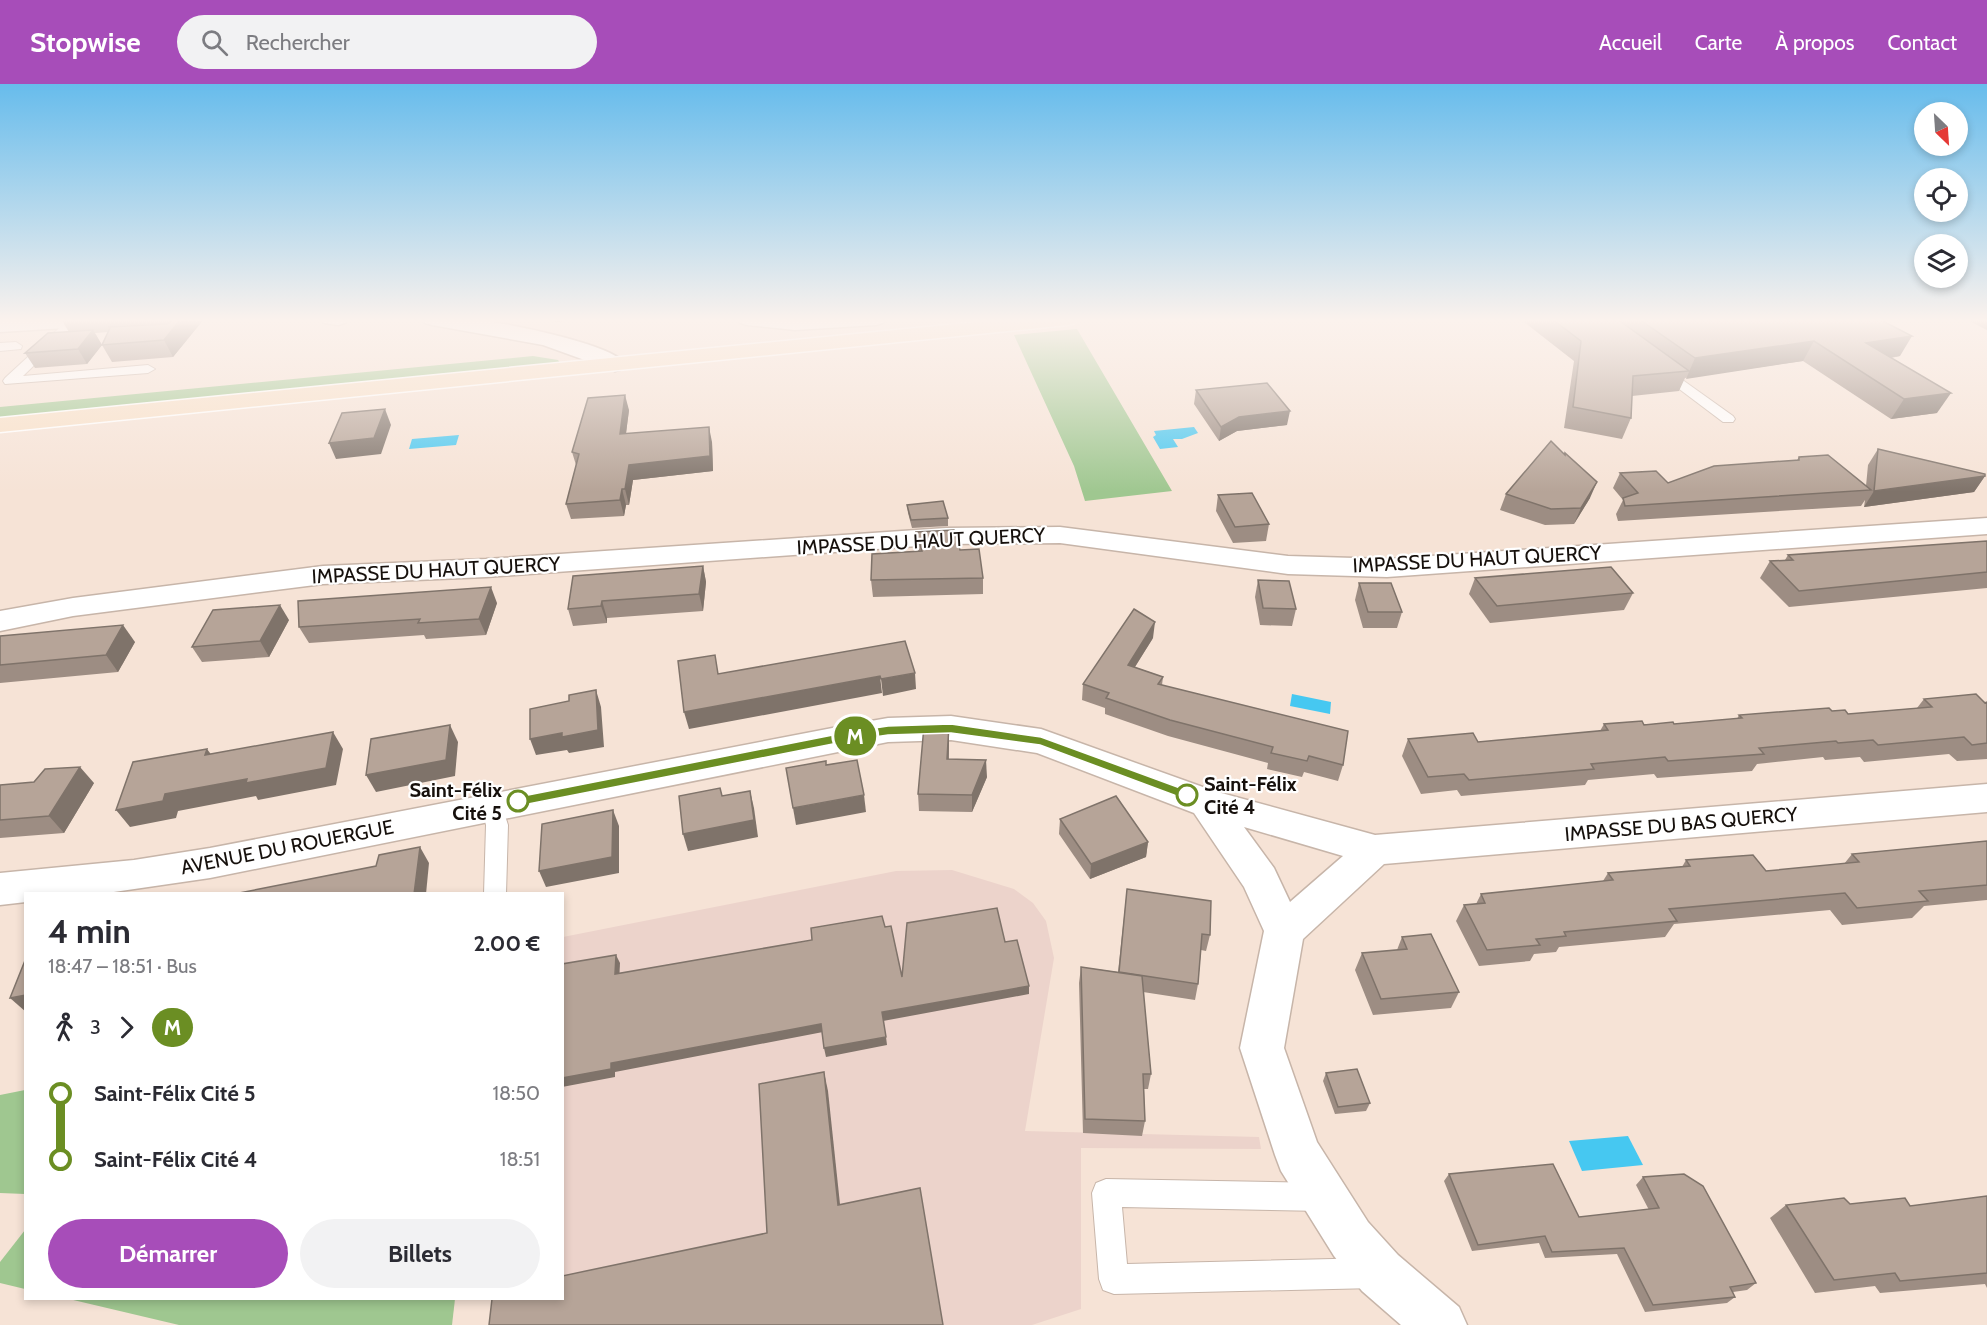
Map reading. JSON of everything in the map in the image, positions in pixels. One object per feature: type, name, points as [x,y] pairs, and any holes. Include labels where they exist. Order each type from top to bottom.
[{"type":"main road","points":[[0,425],[485,377]]},
{"type":"street","name":"IMPASSE DU HAUT QUERCY","points":[[0,621],[73,608],[323,575],[486,567],[946,536],[1060,535],[1288,565],[1387,568],[1987,526]]},
{"type":"street","name":"AVENUE DU ROUERGUE","points":[[0,889],[134,875],[210,863],[888,730],[951,728],[1041,741],[1208,803]]},
{"type":"street","name":"IMPASSE DU BAS QUERCY","points":[[1208,803],[1375,850],[1987,798]]},
{"type":"street","points":[[1208,803],[1260,879],[1284,931],[1262,1048],[1298,1155],[1351,1239],[1380,1273],[1441,1325]]},
{"type":"street","points":[[1284,931],[1375,850]]},
{"type":"lane","points":[[14,377],[10,381],[57,377]]},
{"type":"lane","points":[[1673,377],[1728,419]]},
{"type":"lane","points":[[492,806],[497,825],[495,892]]},
{"type":"lane","points":[[1323,1197],[1106,1193],[1114,1279],[1380,1273]]},
{"type":"shaded area","points":[[952,870],[1014,889],[1033,903],[1046,921],[1054,958],[1025,1131],[1259,1137],[1261,1149],[1081,1148],[1081,1309],[1032,1325],[492,1325],[564,1300],[564,937],[896,871]]},
{"type":"green space","points":[[314,377],[418,377],[0,418],[0,407]]},
{"type":"green space","points":[[1033,377],[1105,377],[1172,491],[1085,501],[1074,466]]},
{"type":"green space","points":[[24,1090],[24,1194],[0,1193],[0,1095]]},
{"type":"green space","points":[[24,1231],[24,1289],[0,1283],[0,1262]]},
{"type":"green space","points":[[73,1300],[455,1300],[452,1325],[179,1325]]},
{"type":"water","points":[[1194,427],[1198,433],[1182,439],[1173,439],[1178,447],[1160,449],[1153,437],[1156,435],[1154,431]]},
{"type":"water","points":[[459,435],[456,445],[409,449],[412,439]]},
{"type":"water","points":[[1292,694],[1331,702],[1330,714],[1290,706]]},
{"type":"water","points":[[1628,1136],[1643,1165],[1582,1171],[1569,1141]]},
{"type":"building","points":[[1577,377],[1633,377],[1631,418],[1573,407]]},
{"type":"building","points":[[1870,377],[1924,377],[1951,393],[1904,399]]},
{"type":"building","points":[[1267,383],[1290,411],[1239,417],[1221,427],[1196,390]]},
{"type":"building","points":[[625,395],[620,434],[709,427],[710,456],[629,465],[625,489],[622,489],[620,500],[566,504],[579,454],[572,452],[588,398]]},
{"type":"building","points":[[385,409],[374,438],[329,443],[342,413]]},
{"type":"building","points":[[1551,441],[1597,482],[1581,508],[1551,509],[1506,494]]},
{"type":"building","points":[[1878,449],[1985,474],[1985,476],[1874,491]]},
{"type":"building","points":[[1828,455],[1871,490],[1625,506],[1623,498],[1638,493],[1620,473],[1656,471],[1668,483],[1714,466],[1799,460],[1799,457]]},
{"type":"building","points":[[1252,493],[1269,524],[1235,527],[1218,495]]},
{"type":"building","points":[[943,501],[948,518],[911,520],[907,505]]},
{"type":"building","points":[[954,530],[960,550],[979,549],[983,578],[871,580],[872,554],[922,551],[916,532]]},
{"type":"building","points":[[1987,541],[1987,572],[1799,591],[1770,561],[1793,560],[1788,555]]},
{"type":"building","points":[[703,566],[699,594],[602,601],[601,606],[568,609],[573,576]]},
{"type":"building","points":[[1611,567],[1633,593],[1497,606],[1475,578]]},
{"type":"building","points":[[1258,580],[1289,581],[1296,609],[1263,608]]},
{"type":"building","points":[[1359,583],[1391,583],[1402,612],[1368,612]]},
{"type":"building","points":[[491,587],[479,619],[418,623],[420,619],[299,627],[298,601]]},
{"type":"building","points":[[280,605],[260,641],[192,647],[213,610]]},
{"type":"building","points":[[1134,609],[1155,622],[1128,665],[1163,677],[1158,684],[1348,731],[1343,765],[1309,756],[1307,761],[1271,753],[1273,747],[1170,720],[1106,698],[1109,693],[1083,684]]},
{"type":"building","points":[[123,625],[106,655],[0,665],[0,636]]},
{"type":"building","points":[[905,641],[915,673],[881,679],[880,676],[684,712],[678,661],[715,655],[718,674]]},
{"type":"building","points":[[596,690],[598,730],[562,737],[562,733],[530,739],[530,709],[569,701],[569,695]]},
{"type":"building","points":[[1976,694],[1985,703],[1987,702],[1987,743],[1972,745],[1964,737],[1878,745],[1873,740],[1838,743],[1836,741],[1759,748],[1764,754],[1668,761],[1665,757],[1591,764],[1594,769],[1469,780],[1464,774],[1428,777],[1408,739],[1473,733],[1478,742],[1608,730],[1604,724],[1642,721],[1644,725],[1673,722],[1674,724],[1742,718],[1739,715],[1829,708],[1832,711],[1845,710],[1848,714],[1932,707],[1924,699]]},
{"type":"building","points":[[450,725],[446,760],[366,775],[371,739]]},
{"type":"building","points":[[949,725],[947,759],[986,760],[972,795],[918,794],[924,726]]},
{"type":"building","points":[[333,732],[326,768],[246,783],[247,779],[165,794],[163,801],[116,810],[133,762],[207,749],[205,755]]},
{"type":"building","points":[[857,760],[864,795],[793,808],[786,768],[826,761],[826,765]]},
{"type":"building","points":[[80,767],[49,816],[0,820],[0,785],[34,782],[45,769]]},
{"type":"building","points":[[720,788],[722,796],[750,791],[754,820],[683,834],[679,796]]},
{"type":"building","points":[[1116,796],[1148,842],[1091,864],[1060,819]]},
{"type":"building","points":[[613,810],[612,857],[539,871],[542,824]]},
{"type":"building","points":[[1987,841],[1987,885],[1919,891],[1928,901],[1857,908],[1845,893],[1669,909],[1677,921],[1564,932],[1566,936],[1536,939],[1540,945],[1487,950],[1464,905],[1485,903],[1481,894],[1613,880],[1608,873],[1690,866],[1686,860],[1753,855],[1766,871],[1859,862],[1852,854]]},
{"type":"building","points":[[420,847],[414,892],[244,892],[376,866],[379,855]]},
{"type":"building","points":[[1127,889],[1211,901],[1210,935],[1202,934],[1198,984],[1119,972]]},
{"type":"building","points":[[997,908],[1005,942],[1017,940],[1029,986],[882,1012],[886,1037],[824,1048],[821,1024],[611,1063],[611,1069],[564,1078],[564,964],[616,955],[615,974],[812,940],[811,928],[882,916],[885,927],[891,926],[902,977],[907,923]]},
{"type":"building","points":[[1431,934],[1459,992],[1381,999],[1362,953],[1407,949],[1402,937]]},
{"type":"building","points":[[24,963],[24,995],[10,998]]},
{"type":"building","points":[[1081,967],[1142,976],[1151,1074],[1143,1074],[1145,1121],[1085,1119]]},
{"type":"building","points":[[1357,1069],[1370,1103],[1338,1107],[1326,1073]]},
{"type":"building","points":[[824,1072],[838,1205],[920,1188],[943,1325],[489,1325],[492,1300],[564,1300],[564,1276],[767,1233],[759,1084]]},
{"type":"building","points":[[1553,1164],[1579,1217],[1659,1208],[1643,1177],[1684,1174],[1703,1186],[1756,1283],[1730,1287],[1735,1297],[1653,1305],[1624,1248],[1552,1252],[1545,1236],[1478,1245],[1449,1174]]},
{"type":"building","points":[[1987,1196],[1987,1273],[1900,1281],[1895,1273],[1834,1280],[1786,1205],[1844,1198],[1850,1204],[1905,1198],[1910,1206]]},
{"type":"bus line","name":"M","points":[[518,801],[888,730],[951,728],[1041,741],[1187,795]]},
{"type":"place","name":"Saint-Félix Cité 4","points":[[1187,795]]},
{"type":"place","name":"Saint-Félix Cité 5","points":[[518,801]]}]
